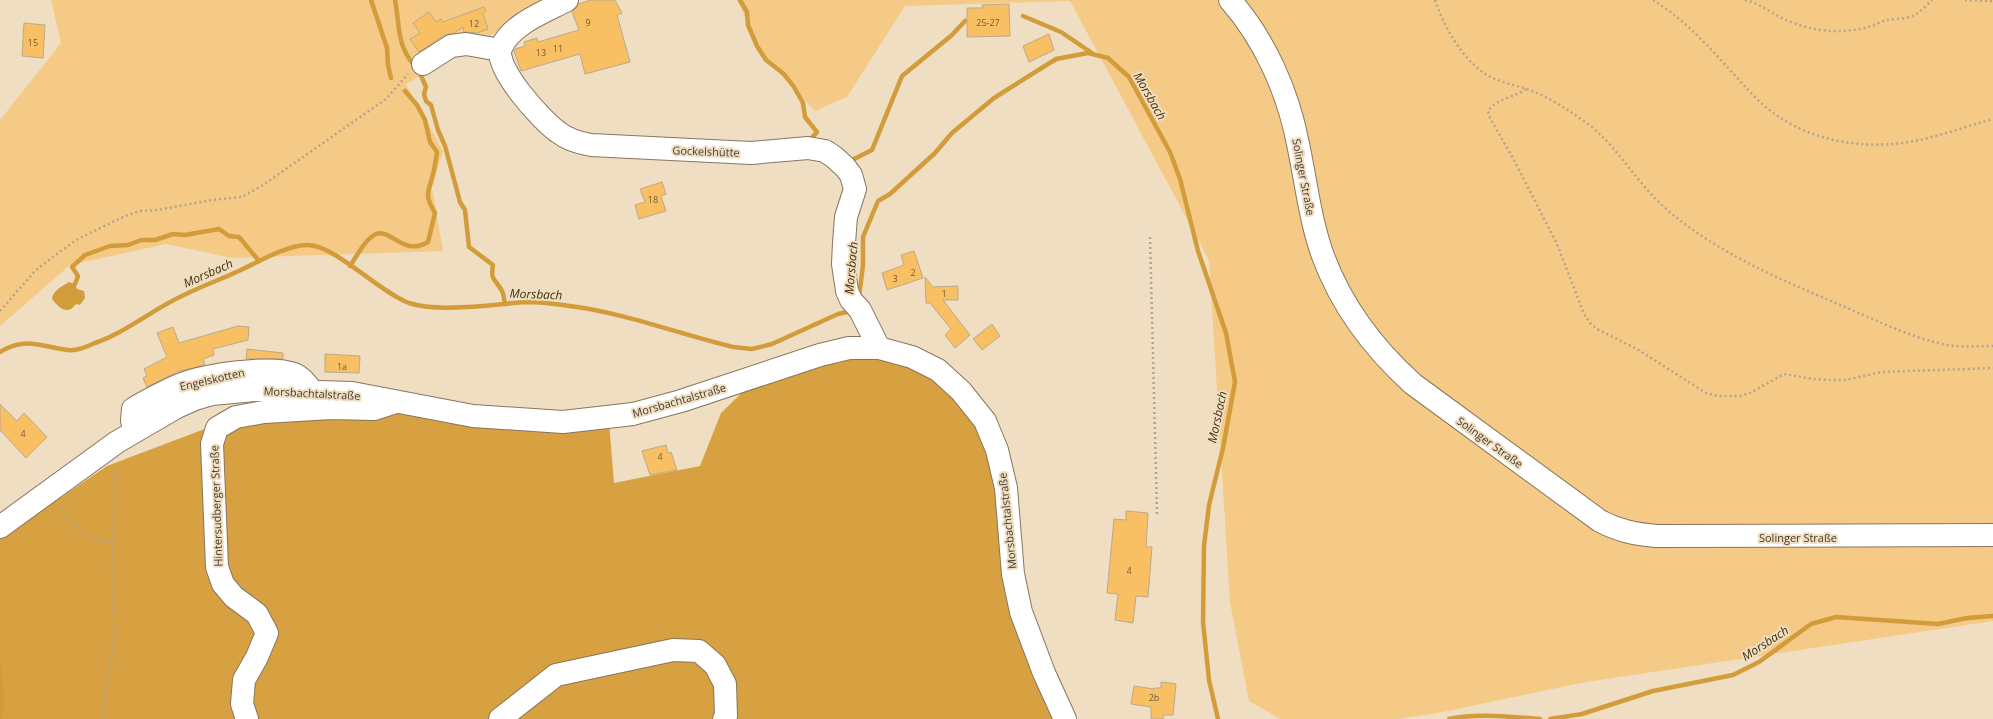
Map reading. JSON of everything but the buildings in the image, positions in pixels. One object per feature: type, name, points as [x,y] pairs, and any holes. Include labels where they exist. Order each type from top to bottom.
[{"type":"main road","points":[[423,64],[451,46],[466,44],[500,50],[512,33],[522,25],[567,0]]},
{"type":"main road","name":"Solinger Straße","points":[[1230,0],[1251,28],[1278,77],[1288,105],[1315,231],[1323,256],[1347,306],[1360,326],[1389,363],[1412,384],[1600,521],[1618,530],[1634,534],[1656,536],[1993,535]]},
{"type":"main road","name":"Gockelshütte","points":[[500,50],[504,69],[528,102],[557,132],[578,142],[605,147],[751,153],[808,148],[825,151],[834,157],[845,167],[854,180],[854,189],[846,217],[844,243],[845,280],[855,305],[879,348]]},
{"type":"main road","name":"Morsbachtalstraße","points":[[2,525],[136,430],[189,402],[212,394],[254,390],[352,393],[473,416],[510,420],[563,422],[598,419],[658,408],[820,355],[849,348],[879,348],[912,357],[938,370],[961,391],[985,421],[997,450],[1006,488],[1013,574],[1021,612],[1044,673],[1065,719]]},
{"type":"main road","name":"Hintersudberger Straße","points":[[247,719],[242,704],[244,680],[267,633],[257,614],[234,597],[223,584],[217,568],[212,444],[217,428],[236,417],[264,412],[331,408],[374,409],[396,402]]},
{"type":"main road","points":[[500,719],[556,675],[673,650],[699,651],[715,665],[725,684],[726,716],[724,719]]},
{"type":"path","points":[[1434,0],[1457,44],[1474,65],[1494,78],[1549,98],[1587,124],[1609,143],[1643,185],[1666,208],[1713,242],[1746,262],[1781,280],[1921,338],[1948,345],[1993,346]]},
{"type":"path","points":[[1653,0],[1681,20],[1770,112],[1791,125],[1809,132],[1841,141],[1859,144],[1902,142],[1993,119]]},
{"type":"path","points":[[1745,0],[1753,2],[1781,18],[1800,25],[1821,30],[1839,31],[1872,26],[1887,20],[1906,18],[1918,14],[1932,0]]},
{"type":"path","points":[[1965,0],[1993,1]]},
{"type":"path","points":[[0,311],[35,271],[78,239],[125,216],[139,211],[157,210],[212,200],[242,197],[263,185],[386,100],[396,88]]},
{"type":"path","points":[[1526,89],[1519,94],[1491,106],[1488,111],[1490,118],[1514,160],[1557,244],[1584,314],[1590,323],[1597,329],[1637,349],[1698,389],[1718,396],[1741,396],[1752,392],[1775,377],[1784,374],[1813,379],[1845,380],[1881,372],[1993,368]]},
{"type":"path","points":[[1150,237],[1157,514]]},
{"type":"path","points":[[102,719],[115,635],[112,574],[117,442]]},
{"type":"path","points":[[67,519],[87,537],[113,543]]},
{"type":"shaded area","points":[[51,0],[552,0],[406,84],[443,151],[432,188],[443,251],[232,258],[166,244],[70,265],[0,326],[0,120],[61,43]]},
{"type":"shaded area","points":[[737,0],[1993,0],[1993,621],[1586,682],[1438,713],[1398,719],[1280,719],[1249,701],[1230,602],[1209,260],[1070,1],[905,6],[847,97],[815,111],[765,59]]},
{"type":"shaded area","points":[[69,282],[75,284],[77,289],[84,291],[85,298],[80,305],[76,304],[73,308],[66,310],[60,308],[52,299],[56,291]]},
{"type":"shaded area","points":[[866,356],[897,358],[951,389],[984,436],[1002,527],[1060,719],[0,719],[0,539],[107,466],[260,408],[411,404],[609,422],[614,483],[700,466],[721,413],[752,383]]},
{"type":"waterway","points":[[371,0],[387,48],[388,65],[391,78]]},
{"type":"waterway","points":[[395,0],[401,42],[404,50],[414,65]]},
{"type":"waterway","points":[[740,0],[747,12],[748,25],[757,46],[766,60],[784,74],[794,87],[803,103],[805,117],[817,132],[809,141]]},
{"type":"waterway","points":[[1023,16],[1061,32],[1092,53]]},
{"type":"waterway","points":[[848,162],[872,150],[902,76],[952,35],[965,21]]},
{"type":"waterway","name":"Morsbach","points":[[859,297],[863,265],[863,237],[878,201],[890,194],[935,153],[952,133],[994,98],[1056,59],[1088,53],[1108,58],[1129,77],[1170,152],[1180,179],[1198,251],[1226,333],[1235,382],[1223,448],[1209,505],[1204,546],[1203,622],[1209,680],[1218,719]]},
{"type":"waterway","points":[[419,71],[426,87],[424,94],[426,101],[431,105],[438,130],[445,146],[460,202],[465,210],[469,247],[493,265],[492,275],[502,291],[505,304]]},
{"type":"waterway","points":[[350,266],[368,240],[376,234],[382,233],[411,246],[419,246],[428,242],[435,213],[429,202],[428,194],[437,152],[430,142],[425,120],[417,105],[405,91]]},
{"type":"waterway","points":[[75,284],[78,276],[72,267],[85,255],[110,246],[128,245],[141,240],[155,240],[173,234],[185,235],[219,229],[229,236],[239,237],[259,261]]},
{"type":"waterway","name":"Morsbach","points":[[0,352],[10,347],[26,344],[68,350],[75,350],[85,347],[118,333],[192,291],[237,272],[276,253],[301,245],[319,247],[331,253],[397,297],[409,303],[421,306],[451,308],[527,302],[565,305],[591,309],[632,319],[733,347],[752,349],[772,344],[838,314],[847,312],[850,309]]},
{"type":"waterway","name":"Morsbach","points":[[1550,719],[1582,714],[1653,691],[1733,675],[1759,662],[1811,624],[1836,617],[1938,624],[1967,618],[1993,616]]},
{"type":"waterway","name":"Morsbach","points":[[0,668],[2,705],[0,718]]},
{"type":"waterway","name":"Morsbach","points":[[1449,719],[1472,716],[1540,719]]}]
